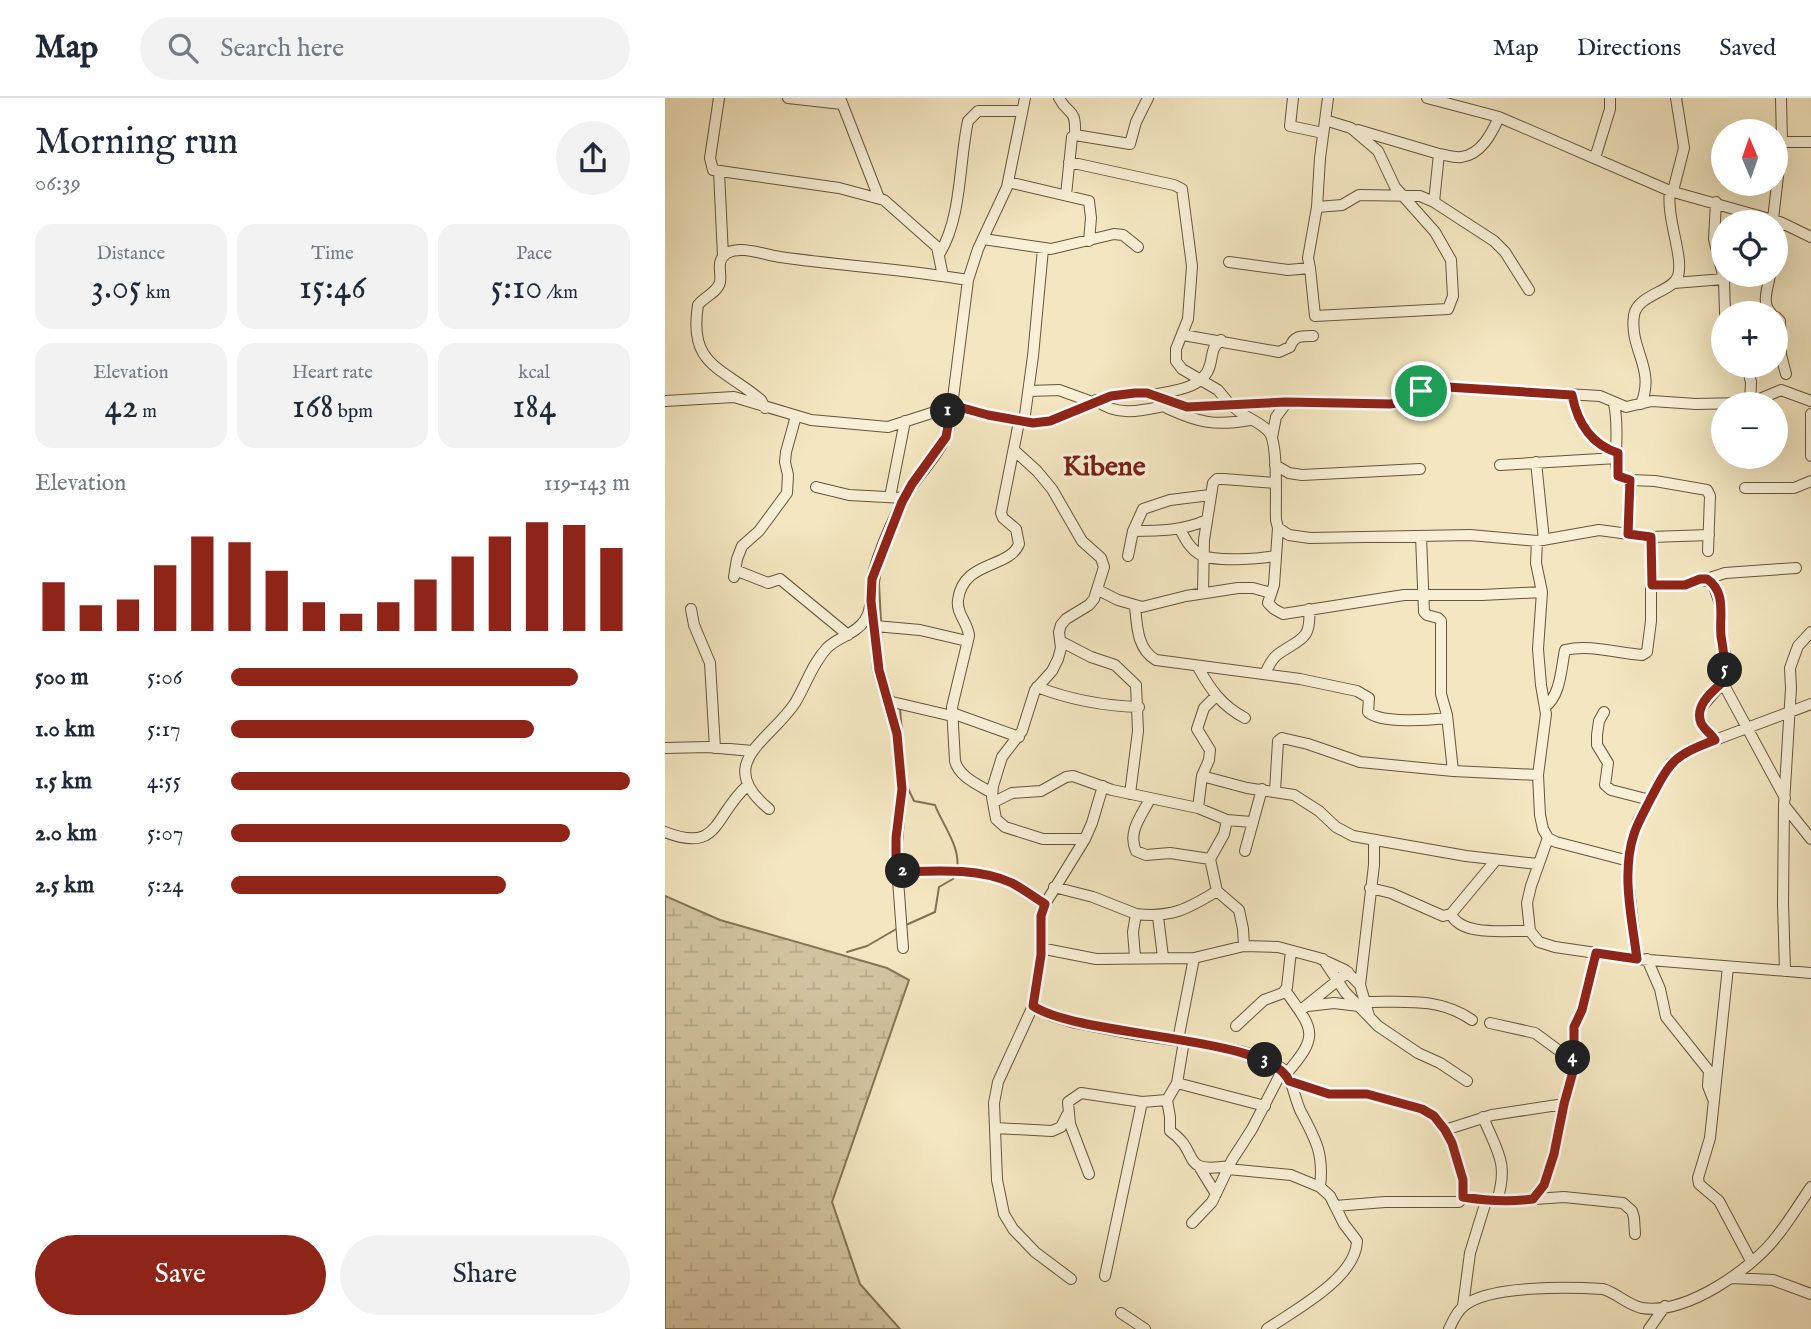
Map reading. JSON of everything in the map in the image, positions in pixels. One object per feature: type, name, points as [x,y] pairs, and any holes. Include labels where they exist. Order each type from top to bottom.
[{"type":"street","points":[[719,98],[710,162],[712,169],[839,188],[880,198],[893,205],[934,243],[940,253],[943,276]]},
{"type":"street","points":[[788,98],[841,101],[880,198]]},
{"type":"street","points":[[769,809],[747,786],[744,771],[752,751],[794,705],[826,649],[863,623],[871,601],[874,572],[904,498],[946,437],[968,280],[1008,182],[1025,98]]},
{"type":"street","points":[[1059,98],[1074,114],[1076,135]]},
{"type":"street","points":[[1066,195],[1072,137],[1076,135],[1130,144],[1136,122],[1148,98]]},
{"type":"street","points":[[1293,98],[1290,126],[1323,133]]},
{"type":"street","points":[[1328,98],[1317,207],[1308,258],[1315,316],[1448,309],[1453,296],[1451,260],[1435,232],[1395,187],[1378,151],[1351,128]]},
{"type":"street","points":[[1427,98],[1456,102],[1499,117],[1671,191],[1743,210]]},
{"type":"street","points":[[1595,158],[1610,109],[1610,98]]},
{"type":"street","points":[[1674,283],[1678,277],[1678,268],[1669,216],[1671,191],[1684,148],[1676,98]]},
{"type":"street","points":[[1781,98],[1781,119]]},
{"type":"street","points":[[940,253],[954,215],[968,121],[978,111],[1023,111]]},
{"type":"street","points":[[1325,120],[1460,158],[1471,154],[1490,136],[1499,117]]},
{"type":"street","points":[[1789,142],[1811,142]]},
{"type":"street","points":[[1434,202],[1439,154]]},
{"type":"street","points":[[1069,162],[1182,189],[1192,266],[1188,319],[1176,349],[1175,361],[1182,369],[1202,378],[1218,390],[1232,406],[1272,436]]},
{"type":"street","points":[[719,172],[723,256],[719,266],[721,279],[719,287],[698,305],[697,340],[699,350],[706,360],[754,394],[765,408]]},
{"type":"street","points":[[1008,182],[1090,203],[1089,241]]},
{"type":"street","points":[[1317,207],[1342,205],[1359,195],[1420,196],[1434,202],[1494,241],[1505,252],[1529,290]]},
{"type":"street","points":[[1716,202],[1716,210]]},
{"type":"street","points":[[1788,225],[1811,236]]},
{"type":"street","points":[[983,239],[1043,248],[1063,247],[1114,234],[1123,235],[1138,247]]},
{"type":"street","points":[[1043,248],[1029,391],[1002,500],[1001,513],[1016,529],[1019,544],[1013,554],[976,571],[959,596],[958,608],[968,624],[952,714],[957,767],[993,797],[1041,791],[1070,776],[1130,794],[1198,808],[1227,820],[1251,822]]},
{"type":"street","points":[[723,256],[741,249],[793,259],[968,280]]},
{"type":"street","points":[[1229,262],[1288,270],[1310,268]]},
{"type":"street","points":[[1641,404],[1647,389],[1647,378],[1637,349],[1635,312],[1651,296],[1674,283],[1711,280]]},
{"type":"street","points":[[1183,335],[1279,352],[1290,347],[1294,338],[1314,336]]},
{"type":"street","points":[[665,401],[743,398],[765,408],[831,423],[888,427],[949,407],[1021,422],[1050,421],[1094,401],[1122,394],[1178,390],[1202,378],[1210,366],[1214,346],[1220,340]]},
{"type":"street","points":[[1149,394],[1181,407],[1286,402],[1390,404],[1401,403],[1427,389],[1447,387],[1600,396],[1626,407],[1651,401],[1711,403]]},
{"type":"street","points":[[1029,391],[1059,390],[1094,401],[1108,409],[1121,411],[1164,406]]},
{"type":"street","points":[[1788,393],[1811,401]]},
{"type":"street","points":[[1149,394],[1164,406],[1195,421],[1251,420]]},
{"type":"street","points":[[1572,395],[1583,427],[1617,455]]},
{"type":"street","points":[[1286,402],[1276,417],[1272,436],[1278,528],[1274,585],[1268,603],[1279,612],[1289,614],[1382,597],[1542,593]]},
{"type":"street","points":[[1615,404],[1618,424],[1618,476],[1630,480],[1707,489],[1710,496],[1708,551]]},
{"type":"street","points":[[1811,414],[1811,456]]},
{"type":"street","points":[[796,416],[786,452],[787,493],[759,531],[742,546],[734,573],[768,583],[780,579],[848,635]]},
{"type":"street","points":[[890,497],[905,421]]},
{"type":"street","points":[[1015,451],[1043,477],[1082,541],[1103,560],[1104,567],[1098,590],[1089,605],[1062,623],[1058,659],[1052,671],[1037,687],[1019,737],[1002,757],[993,797],[996,819],[1014,831],[1043,839],[1085,839]]},
{"type":"street","points":[[1500,465],[1617,455]]},
{"type":"street","points":[[1536,462],[1540,541],[1536,563],[1542,593],[1538,649],[1545,707],[1538,775],[1542,828],[1548,838],[1629,861]]},
{"type":"street","points":[[1275,465],[1282,470],[1302,475],[1420,469]]},
{"type":"street","points":[[1203,593],[1203,556],[1213,483],[1217,479],[1275,483]]},
{"type":"street","points":[[1628,534],[1630,480]]},
{"type":"street","points":[[1745,488],[1794,488],[1811,481]]},
{"type":"street","points":[[816,487],[849,495],[904,498]]},
{"type":"street","points":[[1128,556],[1133,531],[1146,507],[1170,500],[1210,495]]},
{"type":"street","points":[[1133,531],[1180,529],[1207,520]]},
{"type":"street","points":[[1278,528],[1289,535],[1310,538],[1469,535],[1540,541],[1599,530],[1651,537],[1709,535]]},
{"type":"street","points":[[1180,529],[1188,545],[1203,556],[1243,559],[1275,556]]},
{"type":"street","points":[[1421,536],[1425,614],[1441,621],[1440,685],[1453,771]]},
{"type":"street","points":[[1545,707],[1550,704],[1557,691],[1565,650],[1623,651],[1642,655],[1647,652],[1651,621],[1651,537]]},
{"type":"street","points":[[1652,585],[1685,585],[1733,572],[1796,568]]},
{"type":"street","points":[[1707,579],[1715,587],[1721,607],[1724,681],[1729,698],[1748,727],[1785,802],[1811,839]]},
{"type":"street","points":[[1098,590],[1135,606],[1150,606],[1174,598],[1245,587],[1271,593]]},
{"type":"street","points":[[871,601],[879,670],[897,734],[902,789],[896,838],[896,872],[903,948]]},
{"type":"street","points":[[1135,606],[1138,630],[1147,655],[1169,663],[1265,674],[1364,694],[1369,698],[1368,712],[1373,716],[1409,720],[1447,718]]},
{"type":"street","points":[[691,609],[694,625],[710,663],[715,748]]},
{"type":"street","points":[[1265,674],[1276,656],[1293,647],[1304,636],[1310,623],[1309,609]]},
{"type":"street","points":[[875,626],[920,630],[967,641]]},
{"type":"street","points":[[1785,971],[1783,903],[1790,667],[1798,646],[1811,632]]},
{"type":"street","points":[[1061,641],[1123,671],[1136,685],[1139,707],[1130,794]]},
{"type":"street","points":[[1198,667],[1216,696],[1232,711],[1245,718]]},
{"type":"street","points":[[1715,740],[1700,720],[1700,709],[1724,681]]},
{"type":"street","points":[[1037,687],[1068,699],[1088,703],[1139,707]]},
{"type":"street","points":[[1198,808],[1202,776],[1210,750],[1197,729],[1203,708],[1216,696]]},
{"type":"street","points":[[888,701],[952,714],[1019,737]]},
{"type":"street","points":[[1714,1101],[1709,1090],[1707,1067],[1666,1017],[1660,989],[1642,959],[1629,888],[1633,836],[1664,773],[1676,758],[1715,740],[1811,704]]},
{"type":"street","points":[[1604,712],[1599,721],[1597,745],[1608,763],[1605,785],[1611,790],[1650,800]]},
{"type":"street","points":[[1275,791],[1278,741],[1282,738],[1360,762],[1453,771],[1538,775]]},
{"type":"street","points":[[665,748],[752,751]]},
{"type":"street","points":[[1202,776],[1224,783],[1294,795],[1345,833],[1374,841],[1538,864]]},
{"type":"street","points":[[665,832],[688,840],[708,834],[715,829],[733,797],[747,786]]},
{"type":"street","points":[[1071,1279],[1035,1252],[1013,1229],[1004,1214],[997,1180],[994,1103],[998,1082],[1033,1006],[1041,948],[1041,916],[1045,904],[1085,839],[1103,786]]},
{"type":"street","points":[[1245,851],[1262,789]]},
{"type":"street","points":[[1150,799],[1132,833],[1136,850],[1146,855],[1170,853],[1210,859]]},
{"type":"street","points":[[1227,820],[1224,834],[1210,859],[1217,891],[1239,910],[1244,947]]},
{"type":"street","points":[[1548,838],[1527,903],[1530,931],[1535,939],[1547,945],[1642,959],[1811,973]]},
{"type":"street","points":[[1374,841],[1374,864],[1360,985],[1363,1004],[1378,1026],[1467,1081]]},
{"type":"street","points":[[1370,888],[1406,899],[1443,916],[1451,914],[1496,860]]},
{"type":"street","points":[[896,872],[944,871],[987,876],[1011,883],[1045,904]]},
{"type":"street","points":[[1054,887],[1093,897],[1136,914],[1158,917],[1180,911],[1217,891]]},
{"type":"street","points":[[1135,957],[1133,932],[1136,914]]},
{"type":"street","points":[[1451,914],[1456,923],[1473,930],[1530,931]]},
{"type":"street","points":[[1158,917],[1163,957]]},
{"type":"street","points":[[1041,948],[1096,959],[1194,958],[1244,947],[1278,947],[1322,959],[1348,972],[1360,985]]},
{"type":"street","points":[[1236,1026],[1264,1000],[1285,990],[1290,981],[1291,951]]},
{"type":"street","points":[[1533,1199],[1549,1174],[1572,1076],[1574,1027],[1587,992],[1596,953]]},
{"type":"street","points":[[1194,958],[1177,1083],[1167,1100],[1170,1131],[1185,1144],[1194,1164],[1200,1168],[1216,1194]]},
{"type":"street","points":[[1322,959],[1337,982],[1363,1004]]},
{"type":"street","points":[[1728,967],[1714,1101],[1707,1149],[1698,1181],[1719,1201],[1751,1261]]},
{"type":"street","points":[[1303,1008],[1348,972]]},
{"type":"street","points":[[1192,1223],[1207,1208],[1265,1106],[1309,1046],[1311,1036],[1303,1008],[1285,990]]},
{"type":"street","points":[[1303,1008],[1334,1003],[1433,1003],[1454,1009],[1472,1020]]},
{"type":"street","points":[[1033,1006],[1072,1022],[1262,1058],[1286,1075],[1329,1094],[1367,1094],[1422,1109],[1434,1116],[1445,1130],[1463,1180],[1463,1197]]},
{"type":"street","points":[[1490,1023],[1535,1033],[1573,1061]]},
{"type":"street","points":[[1286,1075],[1320,1148],[1320,1187]]},
{"type":"street","points":[[1177,1083],[1265,1106]]},
{"type":"street","points":[[1089,1174],[1067,1115],[1067,1102],[1081,1094],[1142,1102],[1167,1100]]},
{"type":"street","points":[[1105,1276],[1142,1102]]},
{"type":"street","points":[[1445,1130],[1514,1110],[1564,1104]]},
{"type":"street","points":[[995,1128],[1052,1132],[1061,1127],[1067,1115]]},
{"type":"street","points":[[1463,1307],[1469,1253],[1491,1201],[1502,1184],[1502,1163],[1483,1118]]},
{"type":"street","points":[[1200,1168],[1228,1168],[1291,1175],[1320,1187],[1330,1196],[1344,1224],[1357,1241],[1356,1251],[1347,1265],[1319,1294],[1267,1329]]},
{"type":"street","points":[[1449,1329],[1463,1307],[1479,1298],[1510,1290],[1607,1290],[1639,1307],[1665,1306],[1692,1298],[1731,1278],[1776,1238],[1811,1187]]},
{"type":"street","points":[[1335,1206],[1385,1202],[1455,1203],[1463,1197],[1491,1201],[1564,1197],[1623,1203],[1632,1211],[1635,1234]]},
{"type":"street","points":[[1731,1278],[1773,1280],[1811,1294]]},
{"type":"street","points":[[1650,1329],[1665,1306]]},
{"type":"street","points":[[1121,1313],[1145,1329]]},
{"type":"green space","points":[[665,896],[720,920],[887,968],[909,980],[832,1202],[860,1284],[900,1329],[665,1329]]},
{"type":"waterway","points":[[881,622],[879,583],[882,562]]},
{"type":"waterway","points":[[881,631],[882,660],[893,697]]},
{"type":"waterway","points":[[900,708],[904,758]]},
{"type":"waterway","points":[[906,784],[914,801],[935,805],[954,844],[957,869]]},
{"type":"waterway","points":[[906,925],[935,912],[939,887],[953,879],[955,874]]},
{"type":"waterway","points":[[847,952],[867,946],[898,928]]},
{"type":"district","name":"Kibene","points":[[1104,465]]},
{"type":"route","points":[[1447,387],[1572,395],[1580,422],[1591,435],[1618,453],[1617,474],[1630,480],[1628,534],[1651,537],[1652,585],[1685,585],[1704,578],[1713,583],[1721,607],[1721,636],[1725,651],[1724,681],[1703,702],[1700,709],[1700,720],[1715,740],[1683,753],[1671,763],[1638,821],[1630,847],[1628,880],[1637,959],[1596,953],[1582,1010],[1574,1027],[1574,1068],[1549,1174],[1533,1199],[1486,1201],[1463,1197],[1463,1180],[1452,1143],[1434,1116],[1422,1109],[1367,1094],[1329,1094],[1289,1081],[1283,1069],[1262,1058],[1213,1046],[1072,1022],[1035,1008],[1033,1006],[1041,955],[1041,916],[1045,904],[1011,883],[979,875],[928,870],[896,872],[896,838],[902,789],[897,734],[879,670],[871,601],[872,579],[902,502],[919,473],[946,437],[950,415],[947,409],[952,405],[1019,422],[1041,423],[1096,400],[1135,393],[1147,393],[1187,407],[1286,402],[1390,404],[1401,403],[1421,391],[1447,387]]}]
